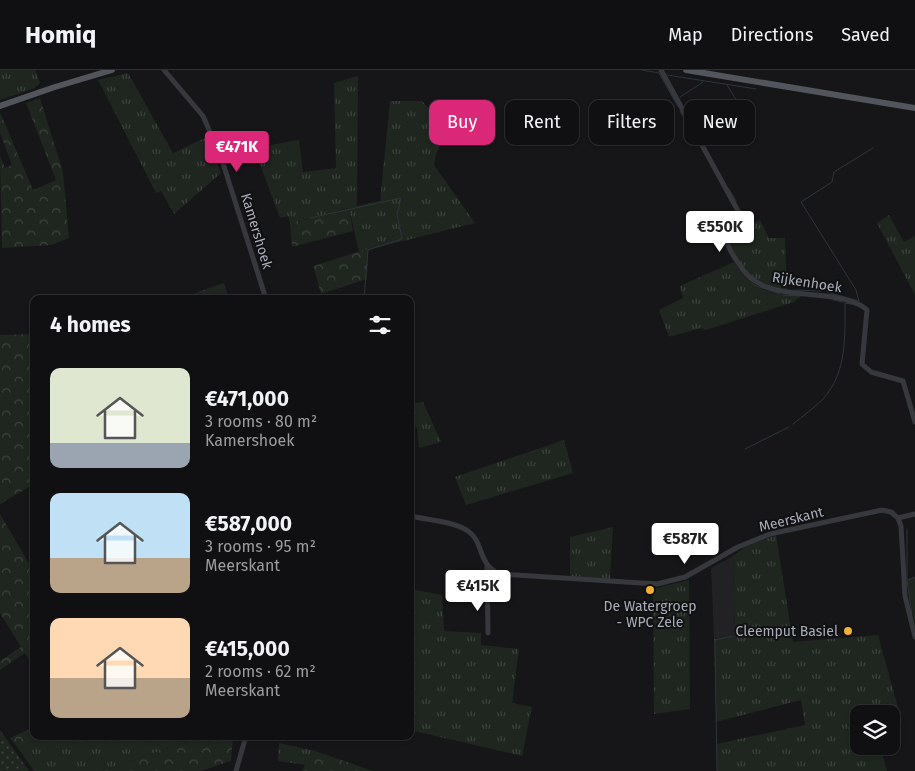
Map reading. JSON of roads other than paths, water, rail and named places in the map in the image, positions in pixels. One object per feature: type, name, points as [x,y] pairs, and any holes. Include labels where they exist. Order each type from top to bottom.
[{"type":"main road","points":[[0,106],[112,70]]},
{"type":"main road","points":[[686,70],[915,108]]},
{"type":"street","name":"Kamershoek","points":[[164,70],[204,116],[221,157],[265,295]]},
{"type":"street","name":"Rijkenhoek","points":[[661,70],[738,211],[738,227],[727,241],[727,246],[741,268],[756,283],[774,290],[830,296],[862,305],[867,310],[862,364],[871,372],[903,382],[915,422]]},
{"type":"street","name":"Meerskant","points":[[488,566],[500,574],[657,584],[685,577],[738,547],[770,534],[882,510],[891,512],[898,518]]},
{"type":"street","points":[[915,514],[898,518],[901,526],[907,606],[915,637]]},
{"type":"street","points":[[414,517],[460,527],[468,531],[476,542],[482,560],[488,566],[488,633]]},
{"type":"street","points":[[236,771],[245,740]]},
{"type":"waterway","points":[[642,70],[659,73],[677,105]]},
{"type":"waterway","points":[[667,75],[756,89]]},
{"type":"waterway","points":[[680,97],[703,82]]},
{"type":"waterway","points":[[727,85],[736,100]]},
{"type":"waterway","points":[[680,111],[684,118]]},
{"type":"waterway","points":[[859,301],[856,290],[801,202],[832,182],[834,172],[873,148]]},
{"type":"waterway","points":[[729,189],[736,201]]},
{"type":"waterway","points":[[310,218],[401,198],[397,214],[402,239],[368,250],[364,295]]},
{"type":"waterway","points":[[741,211],[744,224]]},
{"type":"waterway","points":[[725,236],[733,229]]},
{"type":"waterway","points":[[731,256],[754,285],[780,294]]},
{"type":"waterway","points":[[794,290],[821,291]]},
{"type":"waterway","points":[[827,292],[859,301]]},
{"type":"waterway","points":[[783,295],[800,296]]},
{"type":"waterway","points":[[833,300],[843,302]]},
{"type":"waterway","points":[[793,424],[823,399],[837,378],[843,354],[845,303],[857,305]]},
{"type":"waterway","points":[[745,449],[789,427]]},
{"type":"waterway","points":[[907,529],[907,580],[912,615]]},
{"type":"waterway","points":[[908,580],[915,577]]},
{"type":"waterway","points":[[717,771],[715,640],[732,636]]},
{"type":"place","name":"De Watergroep - WPC Zele","points":[[650,590]]},
{"type":"place","name":"Cleemput Basiel","points":[[848,631]]}]
